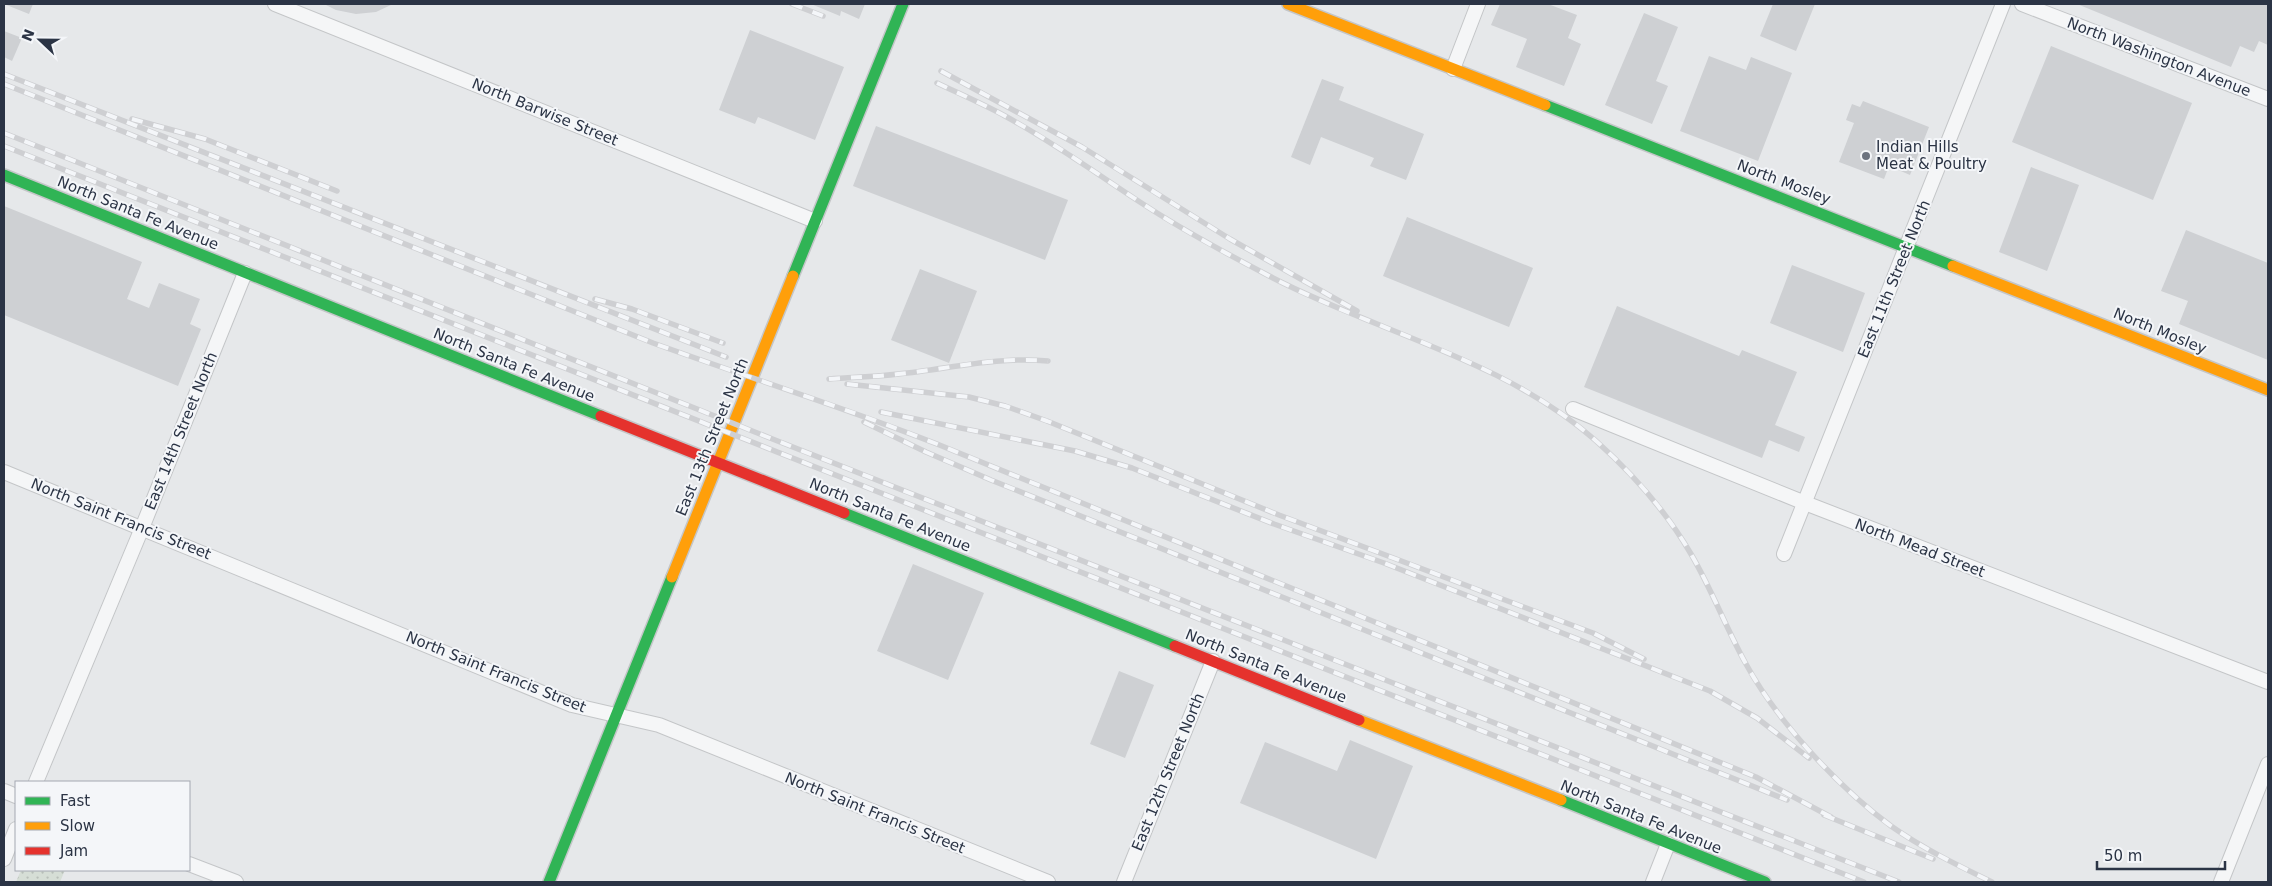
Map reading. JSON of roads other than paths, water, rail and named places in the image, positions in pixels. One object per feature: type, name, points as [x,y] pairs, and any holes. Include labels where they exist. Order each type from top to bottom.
[{"type":"street","name":"North Barwise Street","points":[[275,4],[815,221]]},
{"type":"street","name":"East 13th Street North","points":[[549,882],[903,4]]},
{"type":"street","name":"North Mosley","points":[[1288,4],[2268,390]]},
{"type":"street","points":[[1453,69],[1478,4]]},
{"type":"street","name":"East 11th Street North","points":[[1784,554],[2003,4]]},
{"type":"street","name":"North Washington Avenue","points":[[2022,4],[2268,100]]},
{"type":"street","name":"North Santa Fe Avenue","points":[[4,175],[1765,882]]},
{"type":"street","name":"East 14th Street North","points":[[36,781],[142,528],[245,273]]},
{"type":"street","name":"North Mead Street","points":[[1573,409],[1805,504],[2268,682]]},
{"type":"street","name":"North Saint Francis Street","points":[[4,472],[572,705],[659,726],[1048,882]]},
{"type":"street","name":"East 12th Street North","points":[[1124,882],[1213,661]]},
{"type":"street","points":[[2221,882],[2268,764]]},
{"type":"street","points":[[4,859],[15,832]]},
{"type":"street","points":[[1653,882],[1668,844]]},
{"type":"street","points":[[190,864],[236,882]]},
{"type":"railway","points":[[792,4],[823,16]]},
{"type":"railway","points":[[941,71],[1082,147],[1230,239],[1357,311]]},
{"type":"railway","points":[[4,74],[726,357]]},
{"type":"railway","points":[[937,83],[1023,126],[1159,214],[1207,243],[1273,278],[1313,297],[1481,368],[1521,388],[1559,412],[1595,440],[1622,466],[1671,523],[1699,568],[1746,664],[1759,686],[1774,708],[1810,752],[1850,792],[1891,826],[1927,849],[1992,882]]},
{"type":"railway","points":[[4,84],[653,343],[866,417],[937,444],[1756,777],[1831,817]]},
{"type":"railway","points":[[132,119],[205,139],[337,191]]},
{"type":"railway","points":[[4,133],[770,438],[1899,882]]},
{"type":"railway","points":[[4,146],[1864,882]]},
{"type":"railway","points":[[595,299],[632,309],[723,343]]},
{"type":"railway","points":[[829,379],[889,375],[1010,360],[1048,361]]},
{"type":"railway","points":[[847,384],[969,397],[1005,406],[1047,421],[1279,515],[1593,633],[1644,659]]},
{"type":"railway","points":[[881,412],[1075,451],[1132,468],[1274,524],[1384,563],[1710,691],[1757,718],[1809,758]]},
{"type":"railway","points":[[864,422],[926,452],[991,480],[1787,800]]},
{"type":"railway","points":[[1824,815],[1933,859]]},
{"type":"place","name":"Indian Hills Meat & Poultry","points":[[1866,156]]}]
